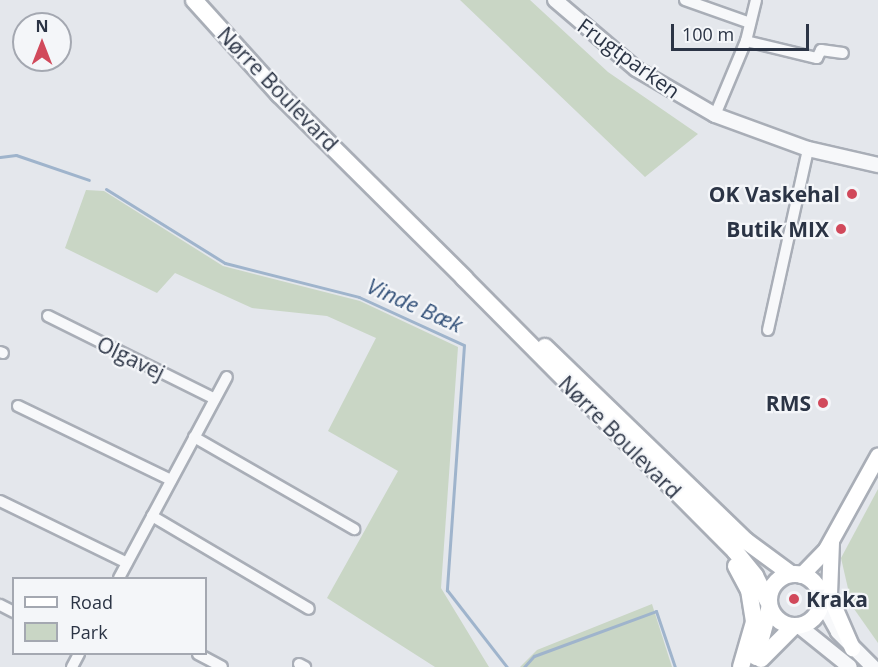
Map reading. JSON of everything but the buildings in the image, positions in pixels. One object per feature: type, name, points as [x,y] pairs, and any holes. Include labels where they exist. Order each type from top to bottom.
[{"type":"main road","name":"Nørre Boulevard","points":[[194,0],[279,94],[746,563],[769,605]]},
{"type":"main road","name":"Nørre Boulevard","points":[[464,278],[582,382],[746,541],[796,574]]},
{"type":"main road","points":[[756,667],[772,644],[796,627],[812,620],[820,596],[829,545],[878,455]]},
{"type":"main road","points":[[658,474],[672,496],[730,558],[749,590],[752,636],[741,667]]},
{"type":"main road","points":[[751,667],[764,638],[772,586],[796,574],[829,545]]},
{"type":"main road","points":[[829,545],[829,595],[852,648]]},
{"type":"main road","points":[[796,574],[820,596]]},
{"type":"main road","points":[[769,605],[778,622],[796,627]]},
{"type":"street","name":"Frugtparken","points":[[555,0],[636,69],[714,115],[808,149],[878,165]]},
{"type":"street","points":[[685,0],[750,23]]},
{"type":"street","points":[[714,115],[746,41],[756,0]]},
{"type":"street","points":[[746,41],[817,58],[821,50],[843,53]]},
{"type":"street","points":[[768,330],[808,149]]},
{"type":"street","name":"Olgavej","points":[[48,316],[215,399]]},
{"type":"street","points":[[120,577],[226,377]]},
{"type":"street","points":[[18,406],[171,480]]},
{"type":"street","points":[[194,437],[354,529]]},
{"type":"street","points":[[0,501],[127,563]]},
{"type":"street","points":[[152,516],[309,609]]},
{"type":"street","points":[[820,596],[831,621],[852,648],[873,667]]},
{"type":"street","points":[[796,627],[850,667]]},
{"type":"street","points":[[200,655],[222,667]]},
{"type":"green space","points":[[460,0],[530,0],[608,72],[698,134],[645,177]]},
{"type":"green space","points":[[86,190],[104,191],[223,266],[360,301],[458,347],[441,588],[489,667],[435,667],[327,598],[398,471],[328,431],[376,338],[327,316],[252,308],[175,273],[157,293],[65,248]]},
{"type":"green space","points":[[878,489],[878,643],[852,606],[841,558]]},
{"type":"green space","points":[[652,604],[672,667],[520,667],[537,650]]},
{"type":"waterway","name":"Vinde Bæk","points":[[0,157],[16,155],[89,180]]},
{"type":"waterway","name":"Vinde Bæk","points":[[106,189],[225,263],[359,297],[464,345],[447,590],[507,667]]},
{"type":"waterway","name":"Vinde Bæk","points":[[524,667],[534,656],[656,611],[675,667]]},
{"type":"place","name":"OK Vaskehal","points":[[852,194]]},
{"type":"place","name":"Butik MIX","points":[[841,229]]},
{"type":"place","name":"RMS","points":[[823,403]]},
{"type":"place","name":"Kraka","points":[[794,599]]}]
